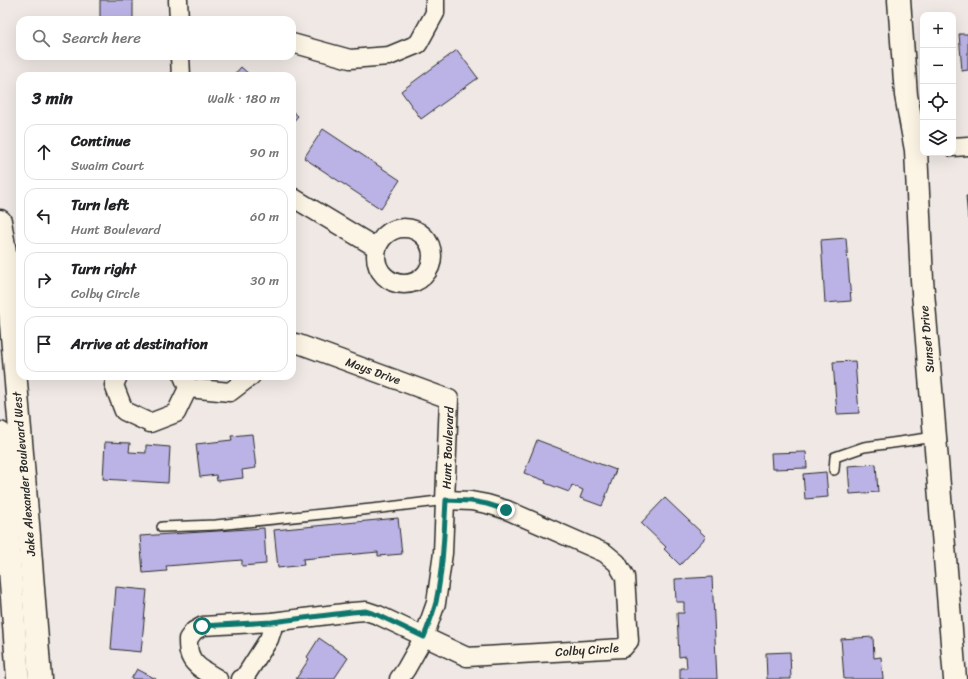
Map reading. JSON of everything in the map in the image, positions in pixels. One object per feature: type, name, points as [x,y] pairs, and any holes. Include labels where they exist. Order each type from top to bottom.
[{"type":"main road","name":"Sunset Drive","points":[[899,0],[906,95],[919,150],[922,280],[955,679]]},
{"type":"main road","name":"Jake Alexander Boulevard West","points":[[0,221],[5,253],[40,679]]},
{"type":"main road","name":"Jake Alexander Boulevard West","points":[[0,433],[18,679]]},
{"type":"street","points":[[178,0],[179,16]]},
{"type":"street","points":[[296,44],[350,59],[389,56],[418,44],[436,13],[435,0]]},
{"type":"street","points":[[180,60],[181,72]]},
{"type":"street","points":[[956,147],[968,146]]},
{"type":"street","points":[[296,199],[377,248]]},
{"type":"street","name":"Mays Drive","points":[[296,346],[449,399]]},
{"type":"street","points":[[116,380],[114,385],[124,411],[150,423],[176,413],[185,382],[230,392],[246,380]]},
{"type":"street","name":"Hunt Boulevard","points":[[399,679],[424,637],[436,604],[443,553],[449,399]]},
{"type":"street","name":"Colby Circle","points":[[218,679],[193,662],[188,651],[188,639],[194,631],[202,626],[272,622],[366,611],[378,615],[467,657],[623,648],[629,641],[625,577],[618,563],[605,553],[506,510],[471,501],[446,500]]},
{"type":"street","points":[[241,679],[244,678],[269,639],[272,630],[272,622]]},
{"type":"lane","points":[[834,470],[835,457],[864,446],[935,436]]},
{"type":"lane","points":[[162,527],[216,525],[446,500]]},
{"type":"building","points":[[100,0],[133,0],[133,16],[100,16]]},
{"type":"building","points":[[959,34],[968,34],[968,70],[962,71]]},
{"type":"building","points":[[457,50],[478,78],[421,119],[401,91]]},
{"type":"building","points":[[241,67],[247,72],[237,72]]},
{"type":"building","points":[[323,129],[400,180],[381,209],[304,158]]},
{"type":"building","points":[[966,196],[968,196],[968,219]]},
{"type":"building","points":[[846,238],[851,301],[825,303],[821,240]]},
{"type":"building","points":[[855,361],[859,413],[837,414],[833,362]]},
{"type":"building","points":[[252,434],[256,468],[242,470],[243,478],[217,481],[216,475],[200,477],[196,444],[232,440],[231,436]]},
{"type":"building","points":[[537,440],[616,470],[602,506],[580,498],[583,490],[572,485],[569,492],[524,473]]},
{"type":"building","points":[[105,442],[130,443],[129,452],[146,453],[146,445],[170,447],[168,483],[103,479]]},
{"type":"building","points":[[806,452],[807,468],[772,469],[771,453]]},
{"type":"building","points":[[876,464],[878,492],[850,494],[848,466]]},
{"type":"building","points":[[826,472],[828,497],[805,499],[803,474]]},
{"type":"building","points":[[665,498],[706,537],[680,565],[664,549],[666,547],[641,523]]},
{"type":"building","points":[[398,518],[402,554],[378,556],[378,552],[303,559],[304,565],[278,568],[274,530]]},
{"type":"building","points":[[264,528],[266,564],[242,566],[242,560],[166,566],[167,571],[143,573],[140,536]]},
{"type":"building","points":[[712,577],[717,679],[680,679],[680,668],[687,668],[686,656],[679,657],[677,613],[684,613],[684,602],[676,602],[675,579]]},
{"type":"building","points":[[116,587],[147,590],[141,652],[111,649]]},
{"type":"building","points":[[873,637],[874,658],[881,657],[883,679],[844,679],[841,639]]},
{"type":"building","points":[[319,638],[348,658],[334,679],[296,679],[309,659],[307,657]]},
{"type":"building","points":[[790,652],[791,679],[767,679],[766,653]]},
{"type":"building","points":[[137,669],[156,679],[131,679]]},
{"type":"route","points":[[202,626],[272,622],[366,611],[378,615],[424,637],[436,604],[441,574],[446,500],[471,501],[506,510]]}]
